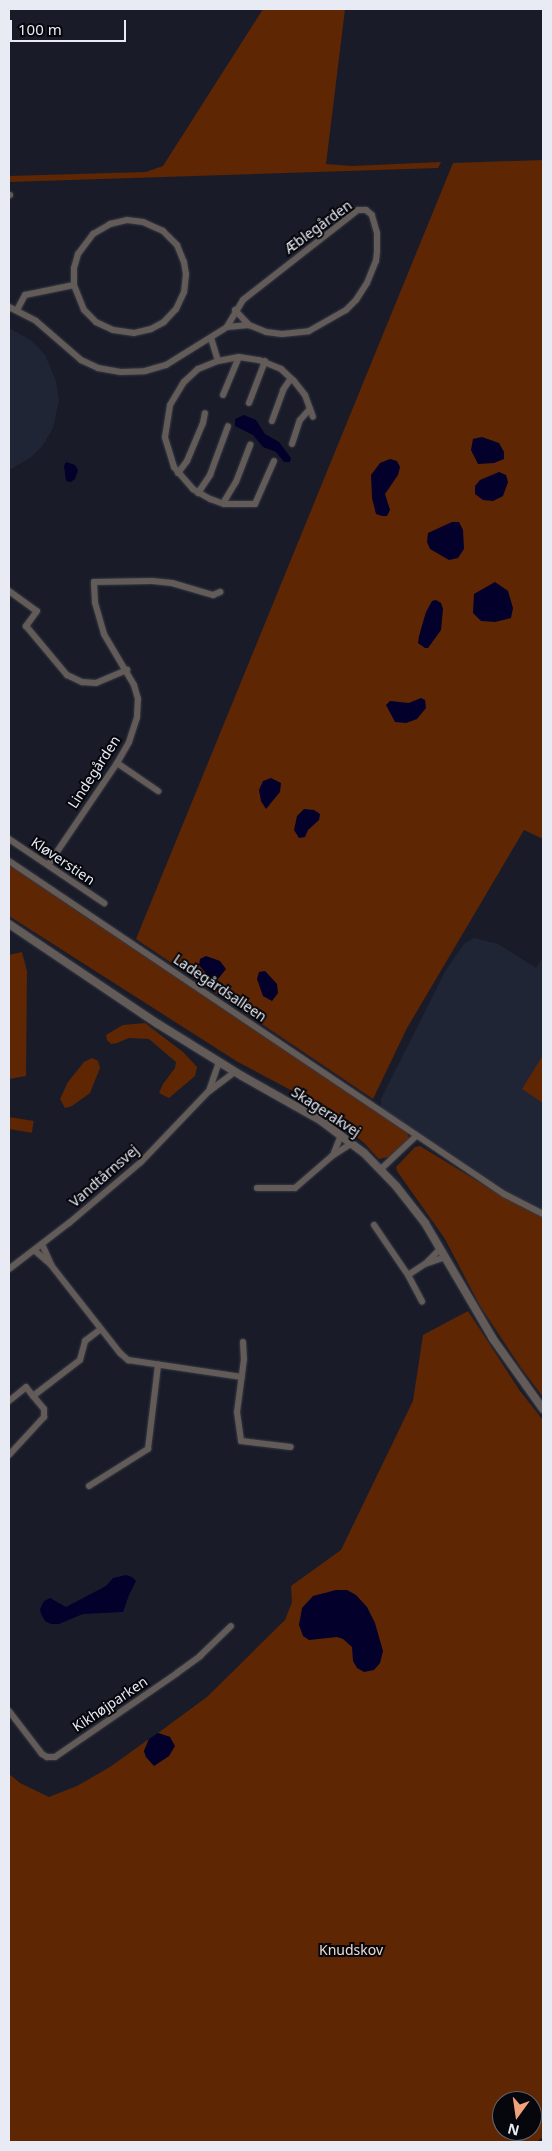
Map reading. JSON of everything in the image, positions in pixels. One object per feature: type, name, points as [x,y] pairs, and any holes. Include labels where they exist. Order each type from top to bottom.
[{"type":"street","name":"Æblegården","points":[[358,210],[366,210],[372,215],[377,233],[376,261],[361,292],[346,310],[320,326],[302,332],[274,334],[249,325],[227,327],[243,300],[358,210]]},
{"type":"street","points":[[127,220],[143,222],[163,231],[177,246],[184,262],[186,274],[184,292],[176,309],[164,322],[151,329],[134,333],[113,330],[96,322],[84,310],[74,285],[74,268],[78,254],[93,234],[110,224],[127,220]]},
{"type":"street","points":[[16,310],[25,295],[74,285]]},
{"type":"street","points":[[9,308],[36,321],[81,360],[116,372],[140,372],[161,367],[227,327]]},
{"type":"street","name":"Æblegården","points":[[236,310],[249,325]]},
{"type":"street","points":[[210,338],[218,361]]},
{"type":"street","points":[[223,395],[239,357]]},
{"type":"street","points":[[274,461],[255,504],[241,506],[224,504],[198,493],[178,473],[171,460],[165,437],[170,405],[176,392],[189,376],[205,366],[218,361],[239,357],[265,361],[291,378],[305,395],[313,417]]},
{"type":"street","points":[[249,403],[265,361]]},
{"type":"street","points":[[272,421],[283,390],[291,378]]},
{"type":"street","points":[[292,444],[300,420],[310,409]]},
{"type":"street","points":[[178,473],[187,461],[203,423],[204,413]]},
{"type":"street","points":[[198,493],[210,475],[228,426]]},
{"type":"street","points":[[224,504],[224,500],[236,482],[250,445]]},
{"type":"street","name":"Lindegården","points":[[48,866],[117,763],[129,742],[138,718],[138,700],[127,670],[108,642],[101,626],[94,582],[152,581],[172,583],[213,595],[220,592]]},
{"type":"street","points":[[9,591],[36,611],[26,626],[67,675],[82,682],[96,683],[127,670]]},
{"type":"street","points":[[117,763],[158,791]]},
{"type":"street","name":"Kløverstien","points":[[9,839],[104,904]]},
{"type":"street","name":"Ladegårdsalleen","points":[[9,861],[416,1136],[504,1194],[543,1214]]},
{"type":"street","name":"Skagerakvej","points":[[9,924],[234,1072],[311,1114],[352,1143],[381,1169],[411,1204],[440,1248],[492,1339],[543,1409]]},
{"type":"street","name":"Vandtårnsvej","points":[[208,1092],[219,1062]]},
{"type":"street","name":"Vandtårnsvej","points":[[9,1269],[141,1162],[208,1092],[234,1072]]},
{"type":"street","points":[[332,1156],[341,1135]]},
{"type":"street","points":[[381,1169],[416,1136]]},
{"type":"street","points":[[257,1188],[294,1188],[332,1156],[352,1143]]},
{"type":"street","points":[[374,1226],[408,1274],[422,1301]]},
{"type":"street","points":[[42,1244],[52,1265],[101,1329],[128,1360],[242,1377]]},
{"type":"street","points":[[408,1274],[424,1264],[440,1248]]},
{"type":"street","points":[[34,1250],[52,1265]]},
{"type":"street","points":[[424,1264],[445,1257]]},
{"type":"street","points":[[33,1396],[80,1360],[85,1342],[101,1329]]},
{"type":"street","points":[[243,1342],[242,1377],[237,1412],[241,1441],[291,1447]]},
{"type":"street","points":[[89,1486],[148,1449],[158,1365]]},
{"type":"street","points":[[9,1401],[26,1387],[44,1409],[44,1417],[9,1455]]},
{"type":"street","name":"Kikhøjparken","points":[[9,1711],[42,1754],[47,1757],[55,1756],[177,1673],[200,1656],[231,1626]]},
{"type":"shaded area","points":[[9,328],[32,341],[45,355],[56,381],[59,400],[53,428],[43,445],[30,458],[9,470]]},
{"type":"shaded area","points":[[244,415],[256,420],[265,434],[279,442],[291,458],[290,462],[284,462],[276,452],[263,447],[253,435],[235,426],[235,419]]},
{"type":"shaded area","points":[[482,437],[499,443],[504,452],[504,459],[494,463],[478,464],[471,450],[473,439]]},
{"type":"shaded area","points":[[390,459],[397,461],[400,467],[398,475],[385,494],[390,510],[387,516],[382,516],[376,514],[372,498],[371,475],[380,463]]},
{"type":"shaded area","points":[[66,462],[75,465],[78,470],[75,479],[71,482],[66,481],[64,466]]},
{"type":"shaded area","points":[[499,472],[506,475],[508,482],[503,496],[493,501],[483,500],[475,494],[475,486],[480,480]]},
{"type":"shaded area","points":[[452,522],[459,522],[463,530],[464,549],[458,558],[449,560],[430,549],[427,542],[428,533]]},
{"type":"shaded area","points":[[495,582],[508,591],[513,608],[511,618],[495,622],[481,621],[473,613],[474,594]]},
{"type":"shaded area","points":[[436,600],[441,603],[443,609],[441,630],[428,648],[425,648],[418,643],[419,636],[426,612],[432,601]]},
{"type":"shaded area","points":[[421,698],[425,700],[426,708],[417,719],[406,723],[395,722],[386,705],[390,701],[409,703]]},
{"type":"shaded area","points":[[271,778],[281,783],[280,792],[266,809],[261,801],[259,790],[263,781]]},
{"type":"shaded area","points":[[304,809],[314,810],[320,814],[319,820],[308,830],[305,837],[299,838],[294,830],[297,816]]},
{"type":"shaded area","points":[[474,938],[498,944],[536,968],[543,957],[543,1210],[505,1192],[385,1112],[381,1106],[381,1099],[446,970],[464,944]]},
{"type":"shaded area","points":[[206,956],[220,961],[226,969],[218,979],[208,976],[199,965],[200,959]]},
{"type":"shaded area","points":[[265,971],[277,984],[278,993],[272,1001],[263,996],[257,979],[259,972]]},
{"type":"shaded area","points":[[126,1575],[136,1581],[123,1612],[83,1614],[59,1624],[51,1624],[45,1621],[41,1614],[40,1609],[44,1601],[50,1598],[66,1607],[106,1586],[113,1578]]},
{"type":"shaded area","points":[[336,1590],[347,1590],[356,1595],[367,1607],[375,1623],[383,1651],[380,1663],[374,1670],[364,1672],[357,1668],[353,1661],[352,1647],[343,1639],[337,1637],[309,1640],[303,1636],[299,1625],[302,1608],[313,1596]]},
{"type":"shaded area","points":[[158,1733],[170,1737],[175,1746],[169,1756],[154,1766],[146,1757],[144,1751],[149,1739]]},
{"type":"green space","points":[[263,9],[345,9],[326,164],[352,166],[441,162],[438,168],[9,182],[9,176],[146,172],[163,166]]},
{"type":"green space","points":[[543,160],[543,839],[524,830],[407,1028],[373,1099],[136,939],[453,163]]},
{"type":"green space","points":[[9,865],[407,1132],[409,1138],[389,1157],[379,1159],[364,1143],[317,1104],[238,1062],[9,916]]},
{"type":"green space","points":[[22,952],[27,971],[26,1076],[9,1079],[9,955]]},
{"type":"green space","points":[[145,1023],[183,1052],[197,1067],[195,1076],[169,1098],[159,1093],[175,1068],[176,1062],[149,1039],[129,1038],[111,1044],[107,1040],[106,1035],[123,1025]]},
{"type":"green space","points":[[543,1055],[543,1103],[522,1089]]},
{"type":"green space","points":[[92,1058],[98,1061],[100,1068],[90,1093],[72,1106],[65,1108],[60,1099],[68,1082],[84,1062]]},
{"type":"green space","points":[[9,1117],[34,1121],[32,1133],[9,1129]]},
{"type":"green space","points":[[420,1146],[502,1196],[543,1216],[543,1397],[521,1368],[480,1306],[445,1239],[397,1171],[396,1167],[415,1147]]},
{"type":"green space","name":"Knudskov","points":[[468,1311],[520,1391],[543,1420],[543,2137],[542,2091],[492,2091],[492,2141],[537,2141],[9,2142],[9,1774],[20,1783],[49,1797],[77,1786],[110,1767],[149,1739],[144,1751],[146,1757],[154,1765],[169,1756],[170,1737],[158,1733],[207,1697],[285,1620],[292,1602],[291,1586],[341,1550],[413,1401],[423,1335]]}]
